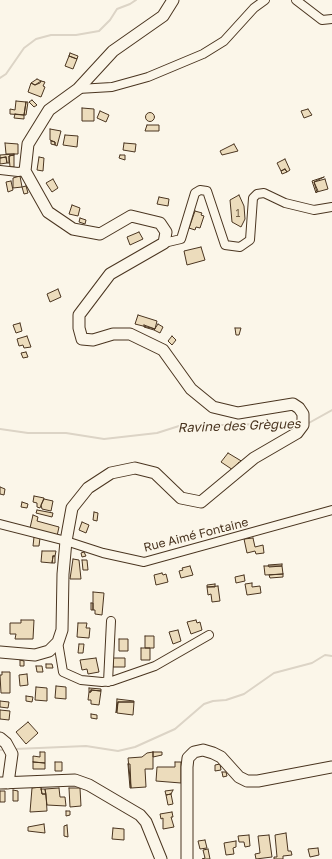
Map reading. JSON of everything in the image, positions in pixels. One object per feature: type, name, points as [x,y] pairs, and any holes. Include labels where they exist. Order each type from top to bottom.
[{"type":"main road","points":[[0,652],[35,655],[49,650],[58,642],[62,630],[63,574],[66,541],[72,508],[88,488],[111,473],[135,468],[155,473],[181,498],[201,502],[254,458],[298,432],[303,425],[303,414],[299,408],[292,404],[238,413],[213,407],[191,389],[163,350],[130,334],[113,334],[93,340],[82,339],[79,328],[79,315],[110,274],[164,242],[166,232],[160,223],[131,216],[100,234],[73,229],[48,212],[25,170],[28,144],[48,110],[78,89],[113,51],[163,16],[173,0]]},
{"type":"main road","points":[[0,738],[6,743],[12,754],[6,780],[75,780],[90,785],[140,815],[146,822],[161,859]]},
{"type":"main road","points":[[187,859],[186,767],[188,758],[194,752],[203,750],[217,755],[239,777],[247,781],[258,781],[332,767]]},
{"type":"street","points":[[78,89],[112,87],[148,77],[203,54],[224,41],[254,8],[265,0]]},
{"type":"street","points":[[296,0],[322,20],[332,19]]},
{"type":"street","points":[[0,170],[18,172],[25,170]]},
{"type":"street","points":[[164,242],[181,239],[195,193],[200,190],[208,191],[225,245],[240,247],[250,240],[253,198],[257,194],[264,193],[285,203],[314,210],[332,207]]},
{"type":"street","name":"Rue Aimé Fontaine","points":[[0,524],[66,541],[103,554],[144,562],[332,510]]},
{"type":"street","points":[[108,682],[111,621]]},
{"type":"street","points":[[58,642],[63,672],[82,680],[108,682],[155,666],[209,634]]},
{"type":"building","points":[[70,53],[78,56],[77,59],[69,56]]},
{"type":"building","points":[[69,56],[77,59],[73,69],[65,66]]},
{"type":"building","points":[[37,79],[41,81],[40,83],[35,85],[31,83]]},
{"type":"building","points":[[41,81],[45,82],[43,86],[45,87],[41,97],[28,92],[31,83],[35,85]]},
{"type":"building","points":[[32,100],[37,105],[34,107],[29,102]]},
{"type":"building","points":[[16,101],[26,102],[24,115],[10,114],[10,109],[15,110]]},
{"type":"building","points":[[26,102],[28,102],[26,115],[24,115]]},
{"type":"building","points":[[82,108],[94,109],[94,121],[82,121]]},
{"type":"building","points":[[308,109],[312,115],[304,118],[301,111]]},
{"type":"building","points":[[100,111],[109,115],[106,122],[97,118]]},
{"type":"building","points":[[148,113],[152,113],[154,117],[152,121],[148,121],[146,119],[146,115]]},
{"type":"building","points":[[15,114],[24,115],[24,119],[14,118]]},
{"type":"building","points":[[147,125],[159,125],[159,131],[145,131]]},
{"type":"building","points":[[50,129],[61,131],[57,146],[55,145],[55,142],[50,140]]},
{"type":"building","points":[[65,135],[78,136],[77,147],[63,145]]},
{"type":"building","points":[[51,141],[55,142],[55,145],[51,144]]},
{"type":"building","points":[[5,143],[18,144],[18,154],[6,154]]},
{"type":"building","points":[[124,143],[136,144],[135,152],[123,150]]},
{"type":"building","points":[[234,144],[238,151],[222,155],[220,151]]},
{"type":"building","points":[[14,154],[9,156],[9,163],[7,163],[6,157],[0,158],[0,155]]},
{"type":"building","points":[[14,155],[14,167],[10,167],[9,156]]},
{"type":"building","points":[[120,155],[125,155],[125,160],[119,158]]},
{"type":"building","points":[[6,157],[7,163],[0,164],[0,158]]},
{"type":"building","points":[[39,157],[44,158],[43,171],[37,170]]},
{"type":"building","points":[[285,159],[290,170],[287,172],[285,169],[281,171],[277,163]]},
{"type":"building","points":[[285,169],[287,172],[282,174],[281,171]]},
{"type":"building","points":[[20,176],[22,187],[13,188],[13,178]]},
{"type":"building","points":[[324,177],[314,182],[318,191],[316,193],[312,181]]},
{"type":"building","points":[[53,179],[58,188],[52,192],[46,183]]},
{"type":"building","points":[[325,179],[328,189],[317,192],[314,182]]},
{"type":"building","points":[[11,181],[13,190],[8,192],[6,182]]},
{"type":"building","points":[[26,186],[28,193],[24,194],[22,187]]},
{"type":"building","points":[[239,195],[244,206],[245,219],[241,227],[232,222],[230,200]]},
{"type":"building","points":[[159,197],[169,199],[168,206],[157,204]]},
{"type":"building","points":[[72,205],[80,208],[78,216],[69,214]]},
{"type":"building","points":[[195,211],[202,213],[201,215],[204,216],[200,228],[196,227],[195,230],[189,228]]},
{"type":"building","points":[[80,218],[86,220],[85,224],[79,222]]},
{"type":"building","points":[[139,232],[143,239],[130,245],[127,237]]},
{"type":"building","points":[[201,247],[205,260],[187,265],[184,251]]},
{"type":"building","points":[[58,289],[61,297],[50,302],[47,294]]},
{"type":"building","points":[[138,315],[157,321],[155,329],[135,324]]},
{"type":"building","points":[[20,323],[22,331],[16,333],[13,325]]},
{"type":"building","points":[[158,324],[163,327],[160,333],[154,330]]},
{"type":"building","points":[[144,325],[155,329],[144,327]]},
{"type":"building","points":[[235,328],[241,328],[239,335],[236,335]]},
{"type":"building","points":[[27,336],[31,347],[24,348],[23,345],[19,346],[17,339]]},
{"type":"building","points":[[172,336],[176,340],[172,345],[168,341]]},
{"type":"building","points":[[26,352],[28,357],[23,358],[21,353]]},
{"type":"building","points":[[228,453],[243,462],[242,464],[239,462],[233,470],[221,462]]},
{"type":"building","points":[[0,487],[5,489],[4,495],[0,494]]},
{"type":"building","points":[[34,496],[44,498],[40,508],[37,507],[37,503],[33,502]]},
{"type":"building","points":[[44,499],[53,501],[51,511],[42,509],[41,505]]},
{"type":"building","points":[[22,502],[28,504],[27,508],[21,507]]},
{"type":"building","points":[[37,510],[53,513],[52,517],[36,513]]},
{"type":"building","points":[[94,512],[98,513],[97,521],[93,520]]},
{"type":"building","points":[[33,515],[38,517],[37,521],[59,527],[57,536],[30,528]]},
{"type":"building","points":[[82,522],[89,525],[86,533],[79,530]]},
{"type":"building","points":[[34,537],[40,538],[39,546],[33,546]]},
{"type":"building","points":[[253,538],[255,547],[263,545],[264,553],[256,554],[255,551],[247,553],[244,539]]},
{"type":"building","points":[[42,551],[56,551],[55,556],[53,556],[52,563],[41,562]]},
{"type":"building","points":[[84,552],[86,556],[82,557],[81,553]]},
{"type":"building","points":[[53,556],[55,556],[55,563],[52,563]]},
{"type":"building","points":[[73,559],[79,560],[81,579],[70,579]]},
{"type":"building","points":[[82,560],[87,560],[88,570],[83,570]]},
{"type":"building","points":[[282,564],[282,566],[269,567],[268,565]]},
{"type":"building","points":[[190,566],[193,575],[181,578],[179,571],[183,570],[182,568]]},
{"type":"building","points":[[264,566],[282,566],[283,574],[265,575]]},
{"type":"building","points":[[162,573],[163,575],[166,574],[168,582],[156,585],[154,575]]},
{"type":"building","points":[[283,574],[283,577],[270,578],[269,575]]},
{"type":"building","points":[[244,575],[245,581],[236,583],[235,577]]},
{"type":"building","points":[[252,583],[252,587],[260,586],[261,593],[247,595],[245,584]]},
{"type":"building","points":[[215,584],[215,587],[207,587],[207,585]]},
{"type":"building","points":[[218,586],[220,601],[212,602],[211,594],[208,595],[207,587]]},
{"type":"building","points":[[93,592],[104,593],[102,615],[95,614],[95,610],[93,610]]},
{"type":"building","points":[[91,603],[93,603],[93,610],[91,610]]},
{"type":"building","points":[[21,620],[34,620],[33,639],[15,639],[16,634],[10,634],[10,623],[21,623]]},
{"type":"building","points":[[196,620],[197,623],[200,622],[202,630],[191,634],[187,622]]},
{"type":"building","points":[[78,623],[87,623],[86,628],[90,628],[89,638],[77,637]]},
{"type":"building","points":[[178,630],[181,641],[173,644],[169,632]]},
{"type":"building","points":[[145,636],[154,636],[154,648],[145,648]]},
{"type":"building","points":[[119,639],[128,639],[128,651],[119,651]]},
{"type":"building","points":[[79,644],[84,644],[83,653],[78,653]]},
{"type":"building","points":[[141,648],[150,648],[150,660],[141,660]]},
{"type":"building","points":[[96,658],[99,672],[88,674],[87,669],[82,670],[80,660]]},
{"type":"building","points":[[113,658],[125,658],[125,667],[113,667]]},
{"type":"building","points":[[20,660],[24,661],[24,666],[20,666]]},
{"type":"building","points":[[46,664],[52,664],[53,668],[46,668]]},
{"type":"building","points":[[36,666],[42,666],[43,672],[37,672]]},
{"type":"building","points":[[2,672],[10,672],[10,693],[1,693],[0,675],[2,675]]},
{"type":"building","points":[[27,674],[28,685],[20,686],[19,675]]},
{"type":"building","points":[[56,686],[66,687],[66,699],[55,698]]},
{"type":"building","points":[[36,687],[47,688],[47,701],[35,700]]},
{"type":"building","points":[[89,688],[101,689],[101,691],[91,690],[91,692],[89,692]]},
{"type":"building","points":[[91,690],[101,691],[99,705],[91,704],[91,700],[88,700],[89,692],[91,692]]},
{"type":"building","points":[[26,696],[33,697],[32,702],[26,701]]},
{"type":"building","points":[[117,699],[134,702],[118,702],[116,713]]},
{"type":"building","points":[[0,701],[9,702],[8,708],[0,707]]},
{"type":"building","points":[[118,702],[134,702],[133,715],[117,713]]},
{"type":"building","points":[[0,710],[10,711],[9,720],[0,719]]},
{"type":"building","points":[[91,714],[97,715],[97,719],[91,718]]},
{"type":"building","points":[[28,722],[38,733],[26,744],[16,732]]},
{"type":"building","points":[[40,752],[45,752],[45,763],[33,762],[33,756],[40,757]]},
{"type":"building","points":[[153,752],[153,769],[145,769],[146,787],[131,788],[128,758],[142,757],[147,753]]},
{"type":"building","points":[[153,752],[162,752],[162,755],[153,757]]},
{"type":"building","points":[[33,762],[45,763],[45,769],[33,769]]},
{"type":"building","points":[[55,762],[62,762],[62,771],[55,771]]},
{"type":"building","points":[[175,762],[181,762],[181,783],[156,781],[157,767],[175,767]]},
{"type":"building","points":[[128,764],[130,764],[131,788],[130,788]]},
{"type":"building","points":[[220,764],[221,770],[215,771],[215,765]]},
{"type":"building","points":[[222,772],[226,772],[227,776],[223,777]]},
{"type":"building","points":[[41,787],[42,794],[46,794],[47,811],[30,812],[32,788]]},
{"type":"building","points":[[59,788],[60,797],[65,797],[66,806],[47,805],[45,789]]},
{"type":"building","points":[[69,788],[80,788],[81,806],[70,807]]},
{"type":"building","points":[[41,789],[45,789],[46,794],[42,794]]},
{"type":"building","points":[[13,790],[18,791],[18,801],[13,801]]},
{"type":"building","points":[[173,790],[171,794],[166,795],[165,791]]},
{"type":"building","points":[[0,791],[5,791],[5,802],[0,802]]},
{"type":"building","points":[[171,794],[173,804],[168,805],[166,795]]},
{"type":"building","points":[[66,811],[70,811],[70,815],[66,816]]},
{"type":"building","points":[[172,812],[173,817],[171,817],[174,827],[163,829],[163,818],[161,819],[160,814]]},
{"type":"building","points":[[44,824],[45,833],[28,831],[28,827]]},
{"type":"building","points":[[67,825],[68,837],[64,836],[64,826]]},
{"type":"building","points":[[113,828],[124,829],[124,840],[112,839]]},
{"type":"building","points":[[286,833],[288,851],[291,851],[292,855],[283,856],[283,859],[274,859],[274,857],[277,857],[275,835]]},
{"type":"building","points":[[249,835],[250,846],[245,847],[244,842],[239,842],[238,836]]},
{"type":"building","points":[[269,835],[272,857],[256,859],[255,854],[260,853],[258,836]]},
{"type":"building","points":[[205,840],[207,848],[200,849],[198,841]]},
{"type":"building","points":[[236,841],[236,847],[233,848],[234,854],[226,855],[224,843]]},
{"type":"building","points":[[318,848],[319,855],[310,857],[308,849]]},
{"type":"building","points":[[208,849],[210,859],[202,859],[205,858],[203,850]]},
{"type":"waterway","points":[[0,78],[6,74],[24,48],[36,39],[51,35],[76,35],[99,31],[110,20],[117,9],[136,0]]},
{"type":"waterway","name":"Ravine des Grègues","points":[[307,424],[332,410]]},
{"type":"waterway","name":"Ravine des Grègues","points":[[0,429],[28,433],[66,433],[104,439],[157,433],[179,426],[265,424],[298,427]]},
{"type":"waterway","points":[[15,749],[86,746],[118,751],[135,747],[175,729],[204,704],[213,701],[226,700],[244,694],[274,673],[312,663],[325,655],[332,656]]},
{"type":"waterway","points":[[0,750],[6,750]]}]
